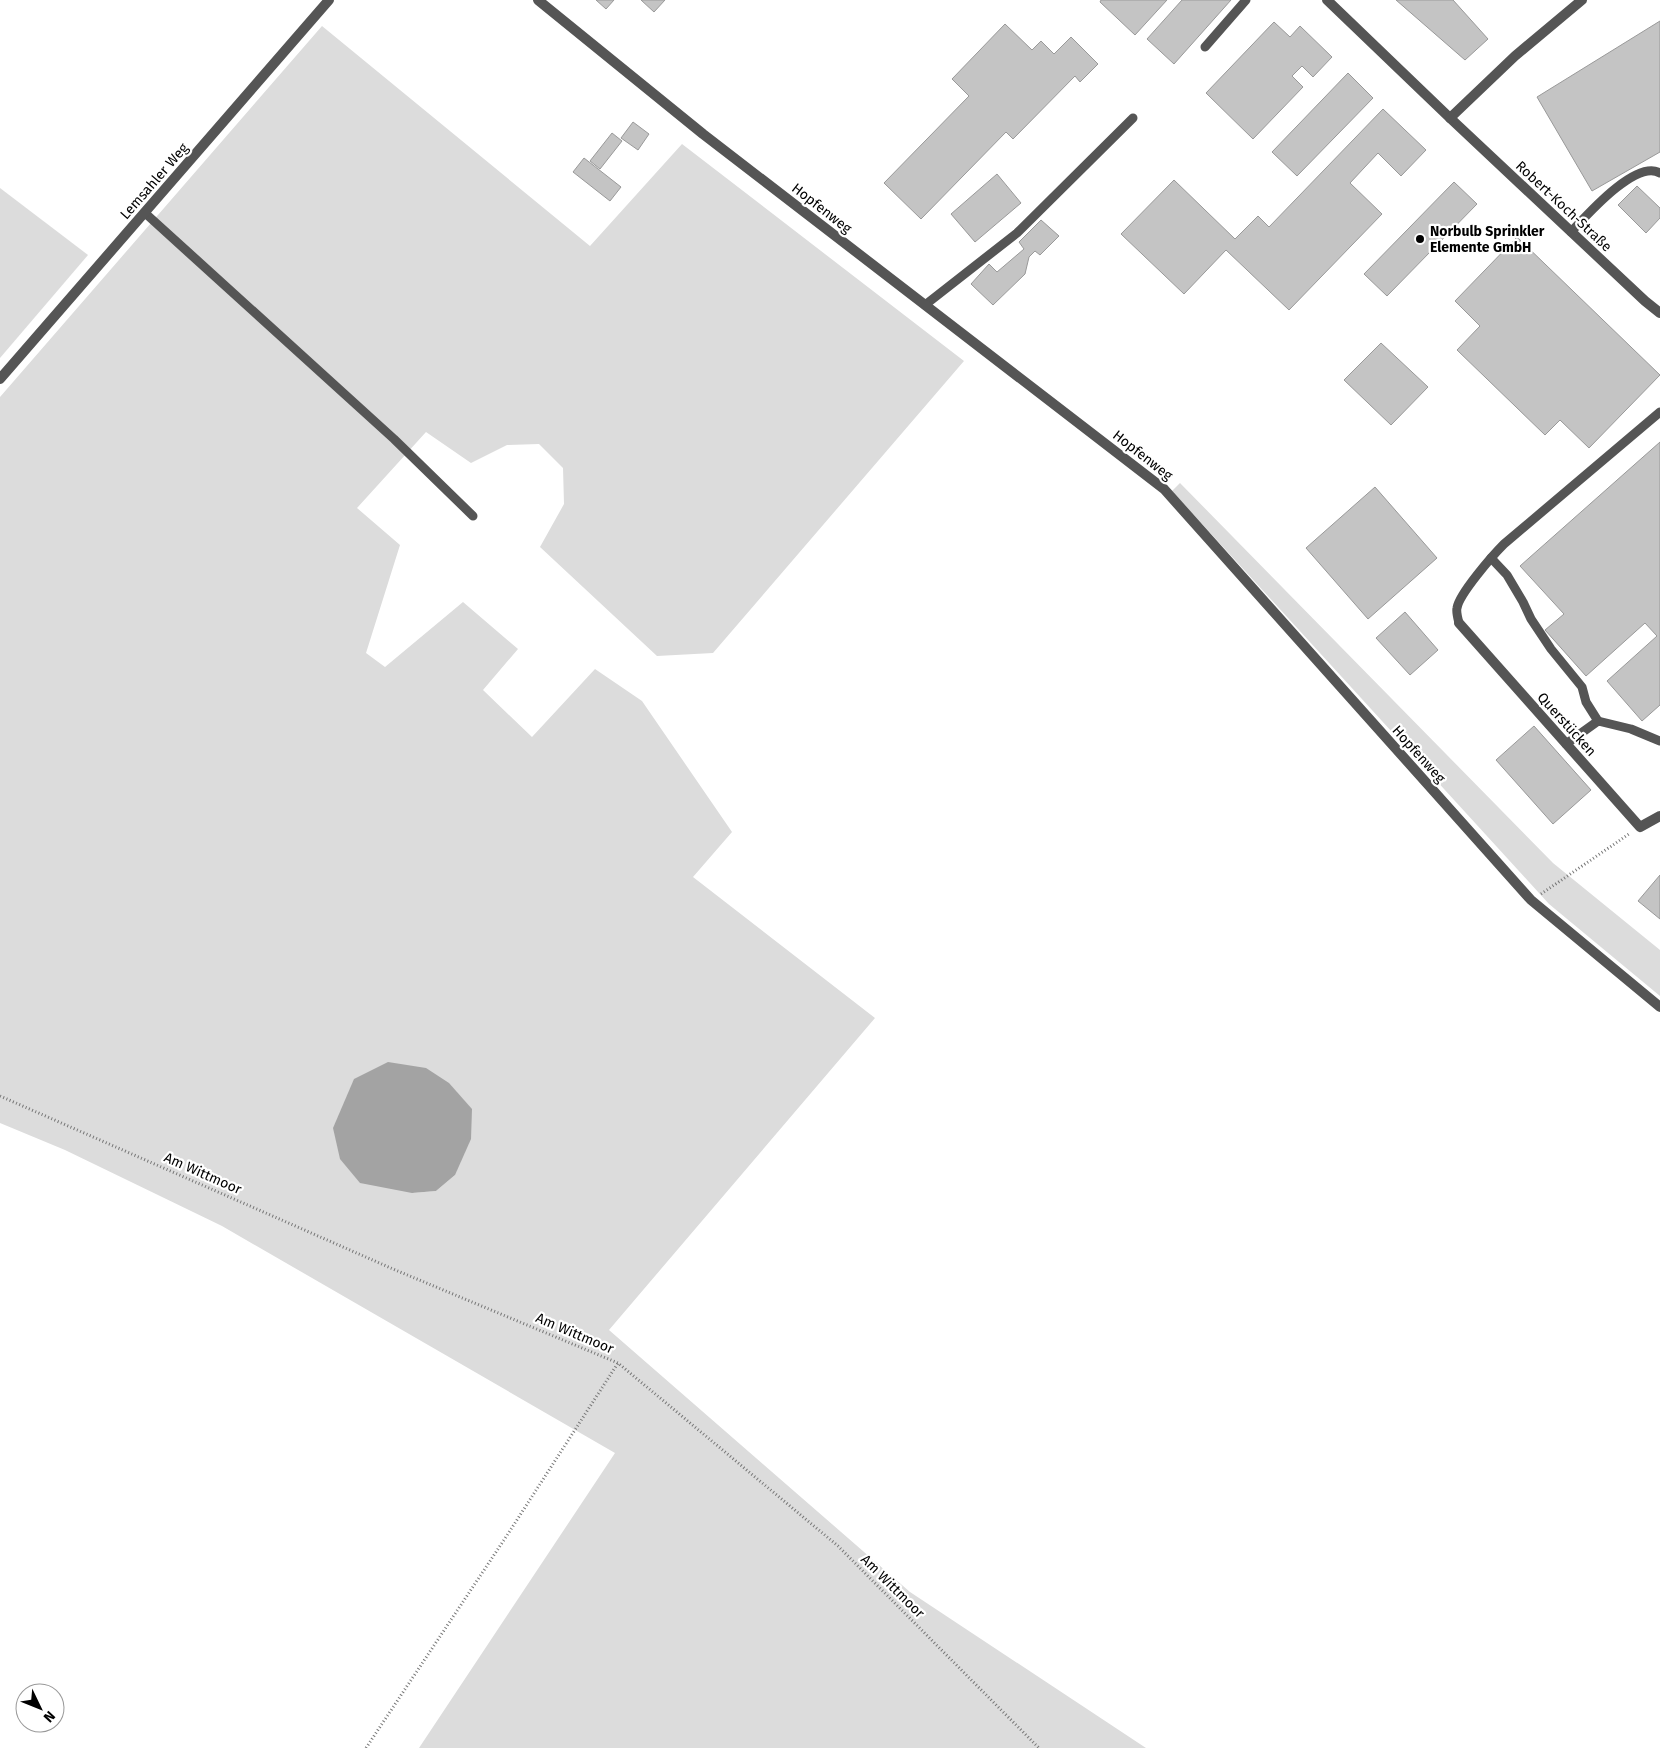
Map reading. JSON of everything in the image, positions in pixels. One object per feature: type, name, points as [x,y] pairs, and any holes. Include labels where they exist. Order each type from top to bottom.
[{"type":"street","name":"Lemsahler Weg","points":[[0,379],[329,0]]},
{"type":"street","name":"Hopfenweg","points":[[538,0],[703,134],[1164,489],[1531,900],[1660,1007]]},
{"type":"street","name":"Robert-Koch-Straße","points":[[1327,0],[1571,232],[1660,313]]},
{"type":"street","points":[[1450,118],[1515,56],[1582,0]]},
{"type":"street","name":"Querstücken","points":[[1459,623],[1640,827]]},
{"type":"street","points":[[1640,827],[1660,816]]},
{"type":"lane","points":[[1204,47],[1246,0]]},
{"type":"lane","points":[[925,305],[1017,233],[1133,118]]},
{"type":"lane","points":[[1571,232],[1607,195],[1642,172],[1654,170],[1660,173]]},
{"type":"lane","points":[[145,213],[380,426],[473,516]]},
{"type":"lane","points":[[1459,623],[1456,607],[1491,558],[1511,538],[1660,412]]},
{"type":"lane","points":[[1491,558],[1507,576],[1523,602],[1530,619],[1582,687],[1586,702],[1598,721],[1631,729],[1660,741]]},
{"type":"lane","points":[[1566,744],[1598,721]]},
{"type":"path","points":[[1531,900],[1640,827]]},
{"type":"path","name":"Am Wittmoor","points":[[0,1096],[393,1269],[618,1363],[838,1546],[1039,1748]]},
{"type":"path","points":[[366,1748],[402,1691],[504,1540],[618,1363]]},
{"type":"shaded area","points":[[322,26],[590,246],[682,144],[964,361],[713,653],[657,656],[540,547],[564,504],[563,468],[539,444],[507,445],[471,463],[426,432],[357,508],[400,545],[366,653],[385,667],[463,602],[518,649],[483,690],[532,737],[595,669],[642,701],[732,832],[693,877],[875,1018],[609,1330],[910,1592],[1146,1748],[419,1748],[615,1453],[222,1226],[65,1150],[0,1123],[0,397]],"holes":[[[455,1175],[436,1191],[412,1193]]]},
{"type":"shaded area","points":[[0,188],[88,255],[0,358]]},
{"type":"shaded area","points":[[1180,483],[1553,863],[1660,950],[1660,996],[1549,904],[1172,491]]},
{"type":"shaded area","points":[[388,1062],[426,1068],[449,1083],[472,1109],[471,1139],[455,1175],[436,1191],[412,1193],[360,1183],[340,1159],[333,1128],[354,1079]]},
{"type":"building","points":[[596,0],[614,0],[606,9]]},
{"type":"building","points":[[641,0],[665,0],[654,12]]},
{"type":"building","points":[[1101,0],[1167,0],[1135,35],[1100,2]]},
{"type":"building","points":[[1182,0],[1231,0],[1174,64],[1147,39]]},
{"type":"building","points":[[1396,0],[1453,0],[1488,39],[1465,60]]},
{"type":"building","points":[[1660,21],[1660,152],[1592,191],[1537,97]]},
{"type":"building","points":[[1274,22],[1290,37],[1300,26],[1332,57],[1313,77],[1302,66],[1292,76],[1303,87],[1253,139],[1206,93]]},
{"type":"building","points":[[1005,24],[1032,50],[1041,41],[1054,54],[1071,37],[1098,64],[1080,82],[1075,76],[1013,139],[1006,132],[921,219],[884,183],[969,96],[952,79]]},
{"type":"building","points":[[1348,73],[1373,98],[1297,176],[1272,152]]},
{"type":"building","points":[[1383,109],[1426,150],[1401,176],[1378,153],[1350,183],[1382,214],[1289,310],[1226,250],[1184,294],[1121,234],[1174,180],[1235,239],[1258,216],[1269,227]]},
{"type":"building","points":[[633,122],[649,134],[638,150],[621,138]]},
{"type":"building","points":[[612,133],[622,141],[600,169],[590,161]]},
{"type":"building","points":[[584,158],[621,187],[610,201],[573,172]]},
{"type":"building","points":[[997,174],[1021,203],[975,242],[951,214]]},
{"type":"building","name":"Norbulb Sprinkler Elemente GmbH","points":[[1454,182],[1477,204],[1387,296],[1364,274]]},
{"type":"building","points":[[1637,186],[1660,208],[1660,218],[1646,233],[1618,205]]},
{"type":"building","points":[[1041,220],[1059,236],[1040,255],[1035,251],[1029,257],[1025,274],[993,305],[971,284],[989,264],[997,272],[1024,249],[1019,242]]},
{"type":"building","points":[[1517,237],[1660,375],[1589,448],[1560,420],[1545,435],[1457,350],[1480,326],[1455,301]]},
{"type":"building","points":[[1381,343],[1428,387],[1391,425],[1344,380]]},
{"type":"building","points":[[1660,442],[1660,705],[1642,721],[1607,681],[1657,636],[1645,623],[1586,676],[1545,630],[1564,614],[1520,566]]},
{"type":"building","points":[[1375,487],[1437,558],[1368,619],[1306,548]]},
{"type":"building","points":[[1405,612],[1438,650],[1410,675],[1376,638]]},
{"type":"building","points":[[1534,726],[1591,790],[1553,824],[1496,760]]},
{"type":"building","points":[[1660,875],[1660,919],[1638,901]]},
{"type":"place","name":"Norbulb Sprinkler Elemente GmbH","points":[[1420,239]]}]
